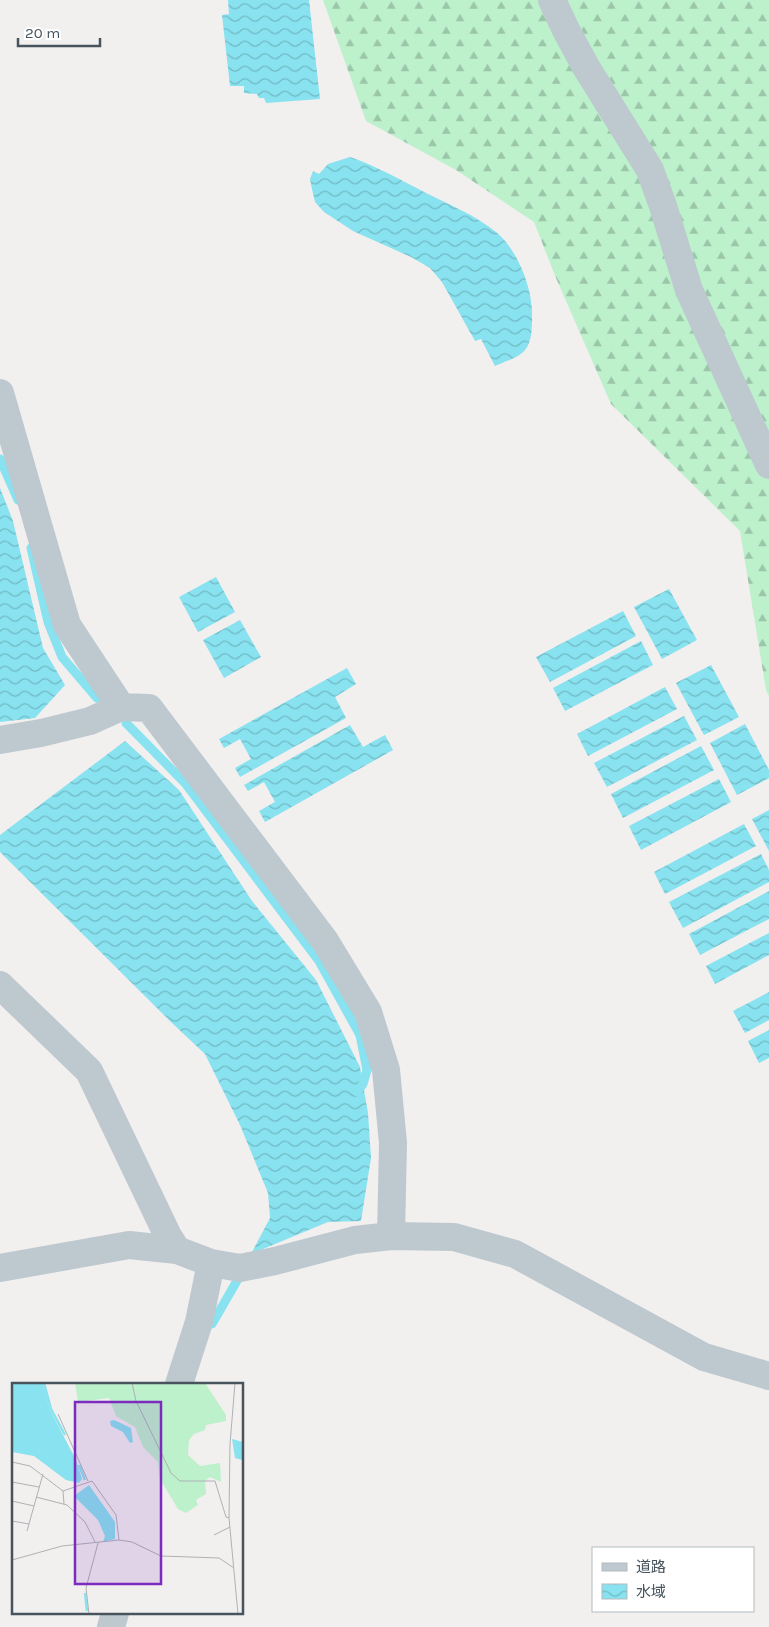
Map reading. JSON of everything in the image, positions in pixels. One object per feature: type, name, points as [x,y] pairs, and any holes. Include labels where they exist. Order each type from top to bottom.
[{"type":"street","points":[[552,0],[586,67],[650,170],[689,290],[769,465]]},
{"type":"street","points":[[0,393],[67,625],[121,707]]},
{"type":"street","points":[[0,740],[41,733],[90,721],[121,707],[149,708],[325,941],[368,1012],[386,1070],[393,1143],[391,1236]]},
{"type":"street","points":[[0,985],[89,1071],[164,1227],[177,1250]]},
{"type":"street","points":[[0,1268],[129,1245],[177,1250],[211,1263],[240,1268],[355,1240],[391,1236],[454,1237],[515,1254],[704,1358],[769,1376]]},
{"type":"street","points":[[179,1383],[199,1322],[211,1263]]},
{"type":"street","points":[[111,1627],[114,1614]]},
{"type":"green space","points":[[323,0],[769,0],[769,696],[766,690],[740,531],[611,404],[556,278],[534,222],[456,170],[366,121]]},
{"type":"water","points":[[228,0],[309,0],[320,99],[266,103],[264,98],[259,98],[257,94],[244,93],[244,86],[230,86],[222,15],[229,14]]},
{"type":"water","points":[[350,157],[379,169],[471,215],[504,239],[522,269],[531,303],[530,340],[522,353],[495,366],[481,339],[475,341],[442,282],[430,268],[411,257],[353,231],[324,212],[315,202],[310,179],[313,171],[319,174],[328,164]]},
{"type":"water","points":[[0,488],[13,521],[43,648],[65,685],[35,718],[0,722]]},
{"type":"water","points":[[216,577],[235,612],[198,632],[179,597]]},
{"type":"water","points":[[669,589],[697,640],[662,659],[634,607]]},
{"type":"water","points":[[623,611],[636,636],[550,682],[536,657]]},
{"type":"water","points":[[240,620],[261,657],[224,678],[203,640]]},
{"type":"water","points":[[641,641],[653,665],[565,711],[553,688]]},
{"type":"water","points":[[711,665],[739,717],[704,735],[676,683]]},
{"type":"water","points":[[347,668],[356,684],[335,697],[346,718],[240,777],[235,768],[251,759],[240,739],[224,748],[219,739]]},
{"type":"water","points":[[665,687],[677,709],[588,756],[577,734]]},
{"type":"water","points":[[684,716],[697,740],[607,787],[594,763]]},
{"type":"water","points":[[745,724],[769,770],[769,778],[737,795],[710,743]]},
{"type":"water","points":[[350,725],[363,747],[385,735],[393,750],[265,822],[259,811],[275,802],[264,782],[248,791],[244,785]]},
{"type":"water","points":[[125,741],[179,790],[252,901],[316,980],[360,1067],[368,1113],[371,1158],[361,1221],[328,1222],[251,1254],[270,1218],[268,1193],[240,1125],[205,1054],[0,852],[0,835]]},
{"type":"water","points":[[701,746],[714,770],[623,818],[611,794]]},
{"type":"water","points":[[719,779],[731,802],[641,850],[629,826]]},
{"type":"water","points":[[769,810],[769,851],[752,819]]},
{"type":"water","points":[[744,824],[756,846],[665,894],[654,872]]},
{"type":"water","points":[[761,854],[769,870],[769,882],[683,928],[669,902]]},
{"type":"water","points":[[769,891],[769,919],[700,955],[689,934]]},
{"type":"water","points":[[769,933],[769,955],[715,984],[706,966]]},
{"type":"water","points":[[769,992],[769,1020],[745,1033],[733,1011]]},
{"type":"water","points":[[769,1030],[769,1058],[759,1063],[748,1041]]},
{"type":"waterway","points":[[0,459],[18,500]]},
{"type":"waterway","points":[[31,548],[48,622],[62,657],[97,698]]},
{"type":"waterway","points":[[126,723],[185,783],[319,961],[360,1035],[367,1070],[363,1084],[357,1092]]},
{"type":"waterway","points":[[212,1324],[238,1279]]}]
